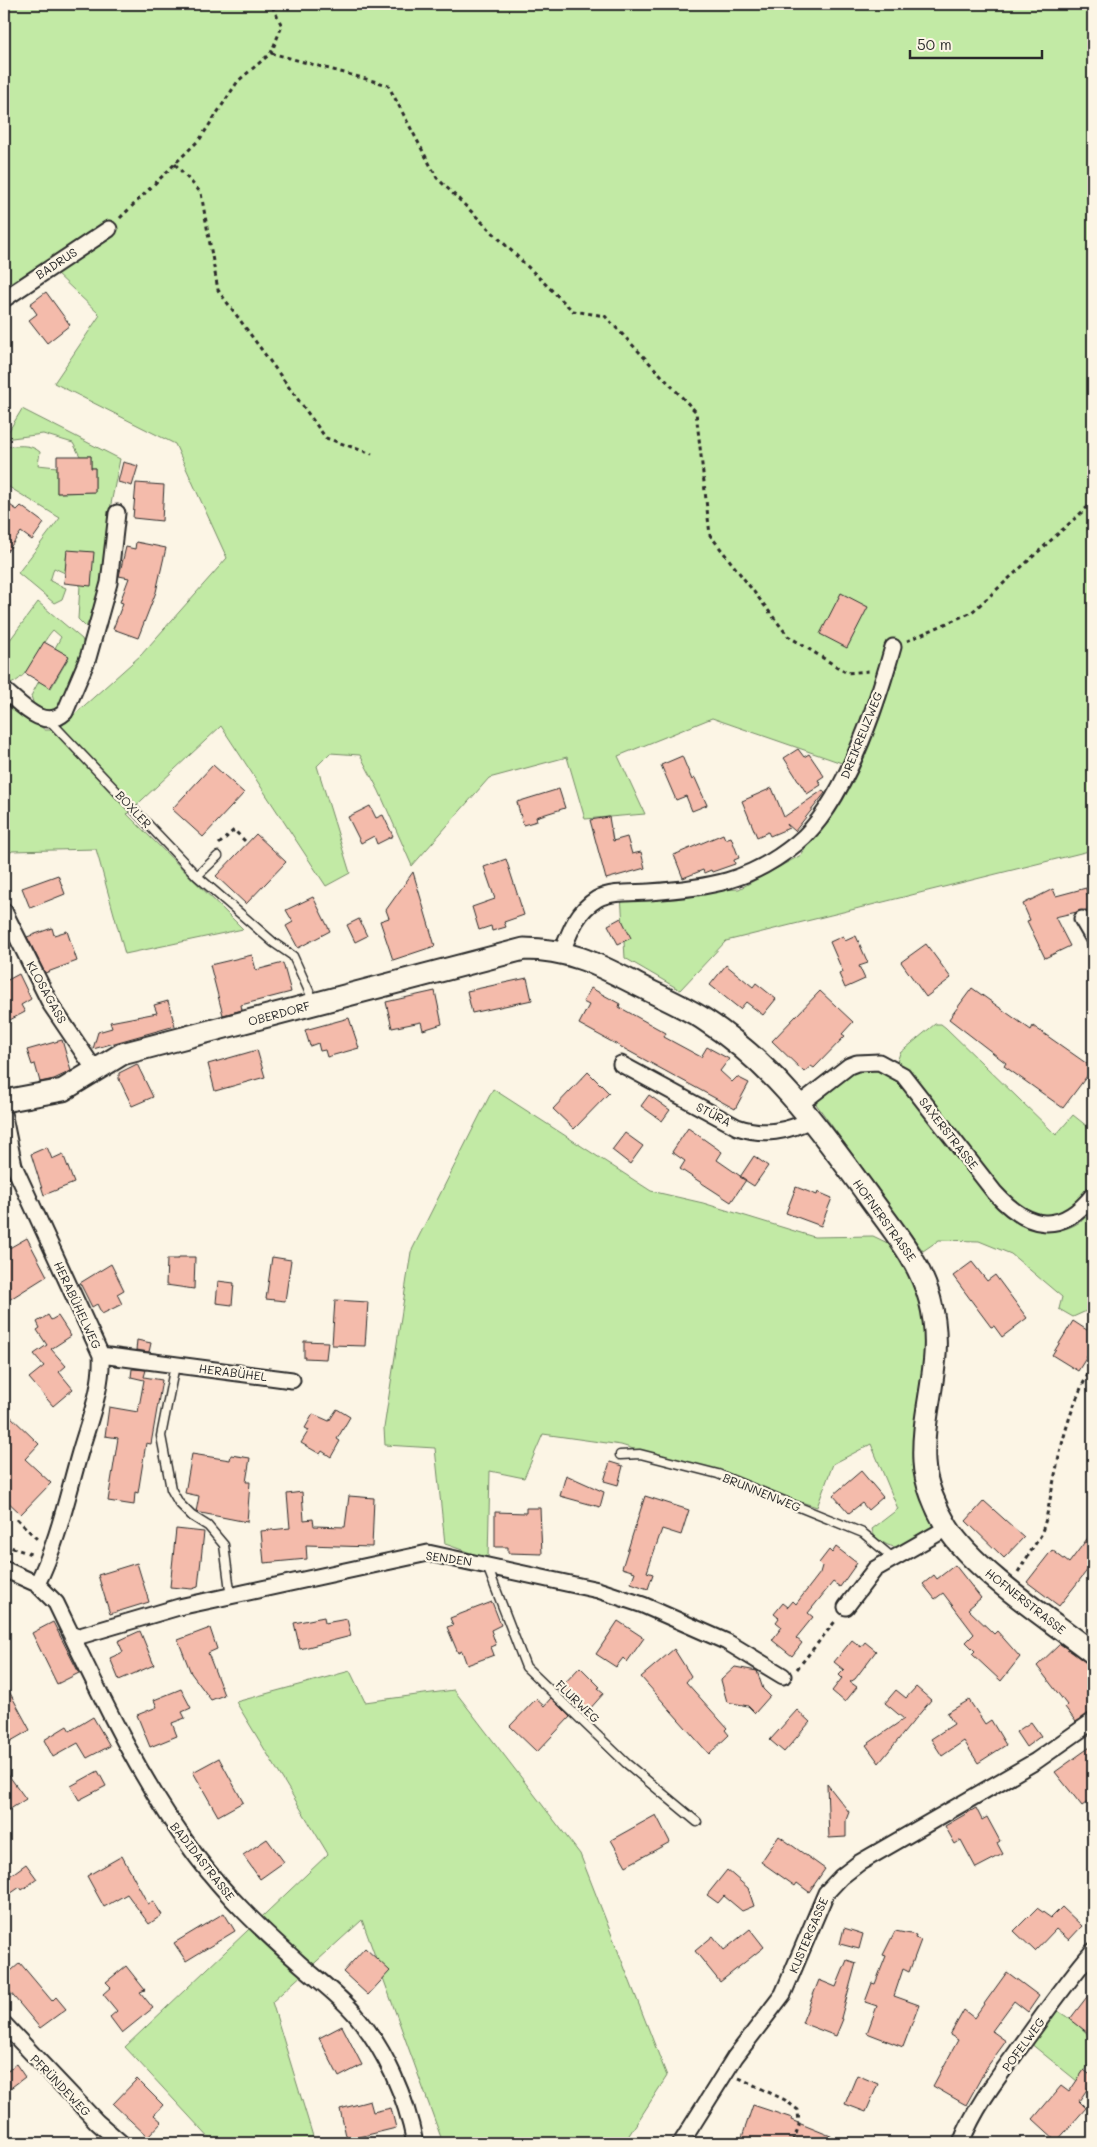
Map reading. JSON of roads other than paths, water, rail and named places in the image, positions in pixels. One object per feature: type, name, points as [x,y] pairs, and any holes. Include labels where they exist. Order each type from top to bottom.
[{"type":"main road","name":"OBERDORF","points":[[4,1101],[63,1090],[122,1054],[524,949],[562,952]]},
{"type":"main road","name":"HOFNERSTRASSE","points":[[562,952],[590,961],[702,1018],[767,1068],[806,1111],[917,1264],[930,1299],[935,1329],[936,1356],[926,1422],[924,1463],[934,1501],[947,1528],[981,1566],[1093,1653]]},
{"type":"street","name":"BADRUS","points":[[4,299],[41,272],[108,229]]},
{"type":"street","points":[[50,721],[59,719],[66,712],[88,658],[109,583],[117,513]]},
{"type":"street","name":"DREIKREUZWEG","points":[[562,952],[574,924],[585,908],[599,898],[614,895],[701,888],[731,881],[759,868],[799,842],[819,818],[842,782],[867,726],[893,647]]},
{"type":"street","name":"BOXLER","points":[[4,690],[39,718],[50,721]]},
{"type":"street","name":"KLOSAGASS","points":[[4,911],[51,1005],[95,1070]]},
{"type":"street","points":[[1082,919],[1093,938]]},
{"type":"street","name":"SAXERSTRASSE","points":[[806,1111],[849,1066],[857,1063],[879,1062],[903,1075],[995,1193],[1008,1207],[1023,1217],[1039,1224],[1055,1224],[1072,1216],[1093,1196]]},
{"type":"street","name":"STÜRA","points":[[621,1064],[737,1127],[753,1132],[769,1133],[796,1127],[806,1111]]},
{"type":"street","name":"HERABÜHELWEG","points":[[4,1117],[14,1166],[101,1355],[96,1398],[50,1558],[37,1584]]},
{"type":"street","name":"HERABÜHEL","points":[[101,1355],[292,1380]]},
{"type":"street","points":[[846,1607],[874,1569],[947,1528]]},
{"type":"street","name":"SENDEN","points":[[73,1638],[179,1607],[231,1598],[428,1553],[486,1564],[598,1590],[642,1605],[727,1642],[788,1675]]},
{"type":"street","name":"BADIDASTRASSE","points":[[4,1569],[37,1584],[56,1603],[150,1789],[195,1855],[224,1892],[255,1924],[355,2014],[376,2042],[393,2074],[410,2119],[415,2143]]},
{"type":"street","name":"KUSTERGASSE","points":[[681,2143],[736,2057],[783,1994],[820,1903],[840,1877],[883,1849],[1036,1761],[1093,1720]]},
{"type":"street","name":"POFELWEG","points":[[961,2143],[966,2130],[1000,2075],[1072,1975],[1093,1951]]},
{"type":"street","name":"PFRÜNDEWEG","points":[[4,2024],[97,2122],[121,2143]]},
{"type":"lane","name":"BOXLER","points":[[50,721],[197,876],[274,943],[293,956],[314,1004]]},
{"type":"lane","points":[[197,876],[218,856]]},
{"type":"lane","points":[[175,1365],[161,1436],[171,1489],[179,1503],[192,1516],[208,1526],[224,1545],[231,1598]]},
{"type":"lane","name":"BRUNNENWEG","points":[[620,1455],[640,1454],[718,1474],[864,1533],[893,1558]]},
{"type":"lane","name":"FLURWEG","points":[[486,1564],[526,1666],[626,1763],[697,1822]]}]
